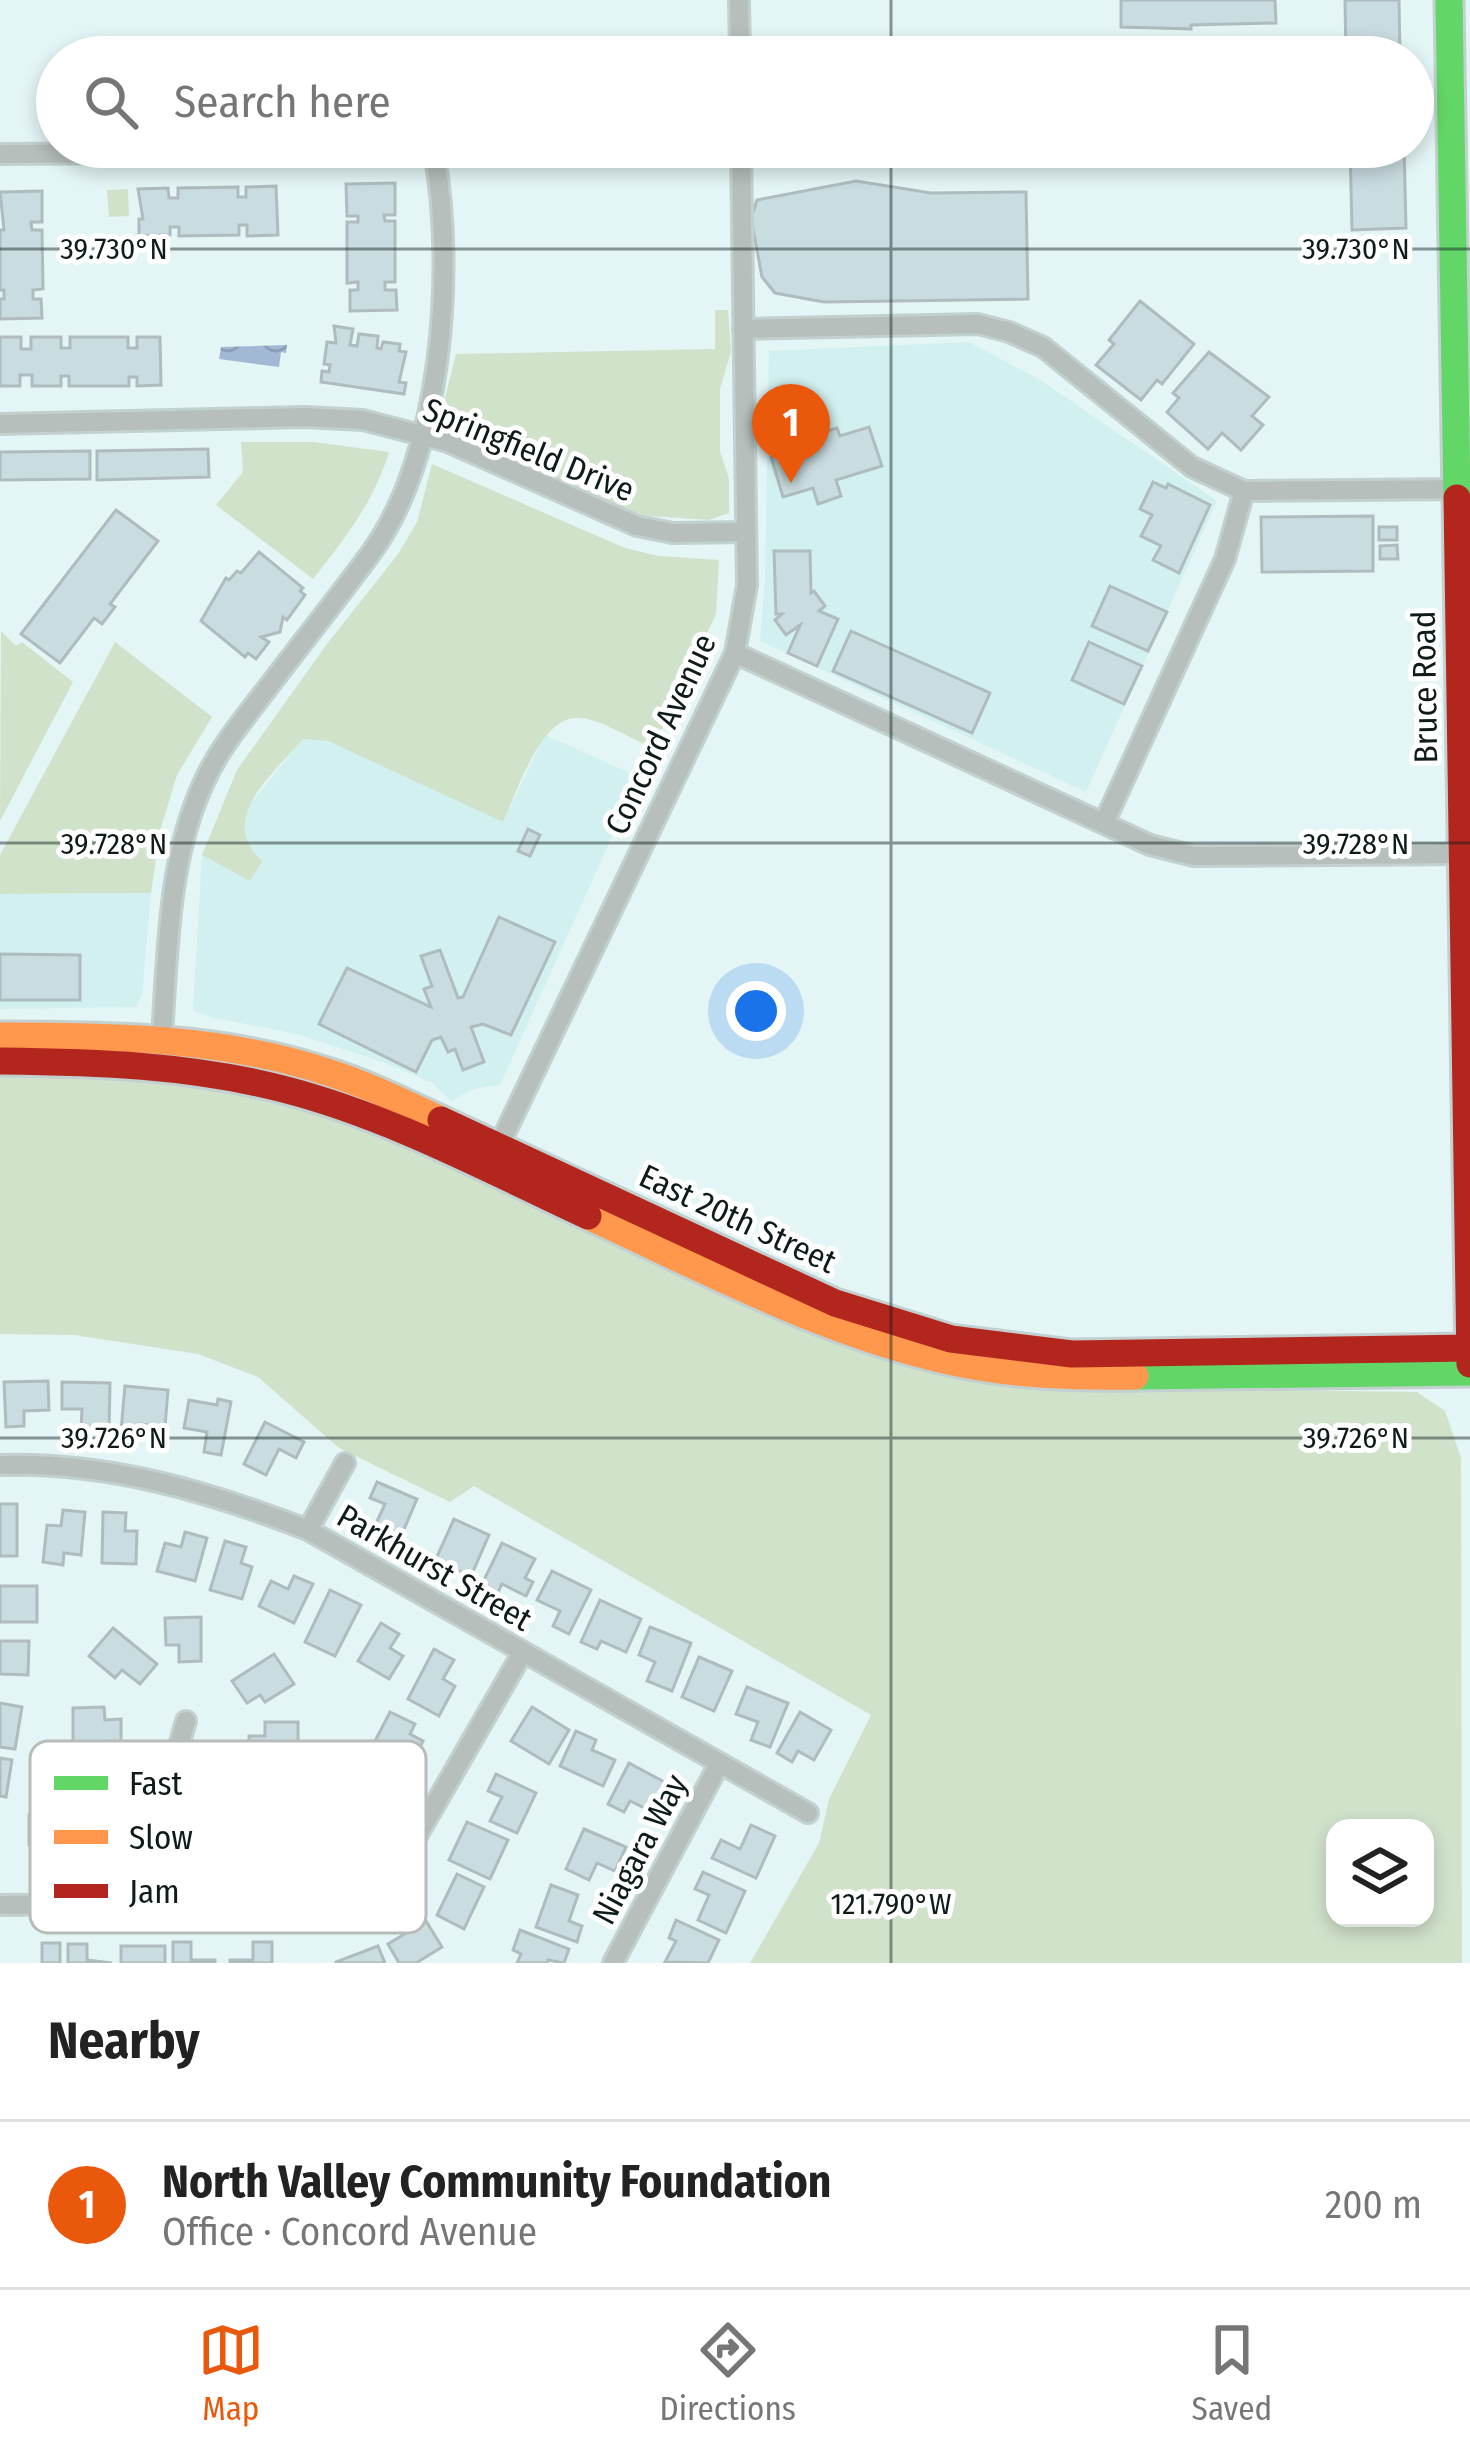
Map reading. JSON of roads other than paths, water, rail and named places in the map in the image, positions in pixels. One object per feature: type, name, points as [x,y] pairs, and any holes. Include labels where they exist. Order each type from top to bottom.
[{"type":"street","points":[[739,0],[740,36]]},
{"type":"street","name":"Bruce Road","points":[[1449,0],[1463,489],[1462,854],[1470,1373]]},
{"type":"street","points":[[0,154],[36,154]]},
{"type":"street","points":[[161,1051],[176,880],[204,782],[225,743],[384,532],[402,496],[422,433],[440,340],[442,195],[437,168]]},
{"type":"street","name":"Concord Avenue","points":[[493,1158],[734,653],[747,585],[741,168]]},
{"type":"street","points":[[743,328],[978,324],[1043,347],[1192,467],[1244,490],[1463,489]]},
{"type":"street","name":"Springfield Drive","points":[[0,424],[334,417],[422,433],[637,526],[673,533],[746,532]]},
{"type":"street","points":[[1104,823],[1225,559],[1244,490]]},
{"type":"street","points":[[734,653],[1150,845],[1194,856],[1462,854]]},
{"type":"street","name":"East 20th Street","points":[[0,1036],[161,1051],[310,1095],[493,1158],[882,1321],[951,1339],[1072,1354],[1470,1348]]},
{"type":"street","name":"East 20th Street","points":[[0,1061],[161,1051]]},
{"type":"street","name":"East 20th Street","points":[[493,1158],[845,1333],[915,1356],[1066,1377],[1470,1373]]},
{"type":"street","points":[[308,1530],[344,1463]]},
{"type":"street","name":"Parkhurst Street","points":[[0,1465],[96,1468],[160,1480],[224,1497],[308,1530],[808,1814]]},
{"type":"street","points":[[426,1824],[523,1652]]},
{"type":"street","points":[[181,1741],[186,1721]]},
{"type":"street","name":"Niagara Way","points":[[613,1963],[719,1764]]},
{"type":"street","points":[[0,1905],[30,1905]]},
{"type":"water","points":[[287,345],[279,367],[219,359],[221,347]]},
{"type":"place","name":"North Valley Community Foundation","points":[[791,483]]}]
